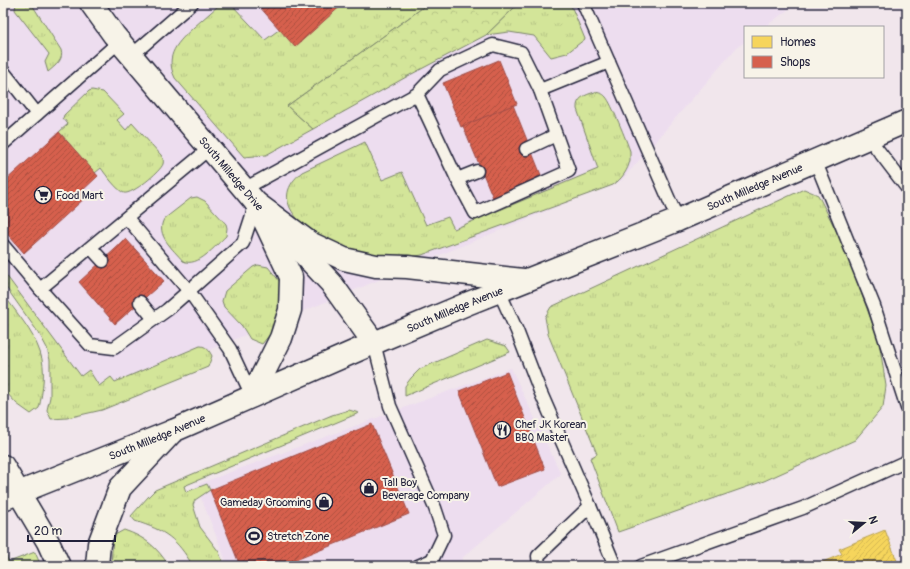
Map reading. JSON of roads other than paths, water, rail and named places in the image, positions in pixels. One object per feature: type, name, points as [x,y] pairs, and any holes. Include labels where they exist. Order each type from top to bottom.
[{"type":"main road","name":"South Milledge Drive","points":[[91,3],[125,49],[250,196],[331,283],[374,343]]},
{"type":"main road","name":"South Milledge Avenue","points":[[11,496],[173,431],[374,343],[498,291],[678,220],[907,121]]},
{"type":"main road","points":[[250,196],[310,243],[344,259],[376,266],[407,267],[526,280]]},
{"type":"main road","points":[[250,196],[291,277],[290,310],[281,338],[252,396]]},
{"type":"main road","points":[[97,566],[99,544],[120,488],[173,431]]},
{"type":"main road","points":[[3,466],[11,496],[48,542],[59,566]]},
{"type":"lane","points":[[3,144],[37,114],[125,49],[192,3]]},
{"type":"lane","points":[[583,3],[678,220]]},
{"type":"lane","points":[[3,245],[40,289],[90,344],[114,348],[167,310],[243,243],[250,196],[417,94],[440,70],[493,45],[521,52],[540,90],[569,171],[474,213],[417,94]]},
{"type":"lane","points":[[540,90],[609,62]]},
{"type":"lane","points":[[3,71],[37,114]]},
{"type":"lane","points":[[526,149],[556,134]]},
{"type":"lane","points":[[868,137],[907,188]]},
{"type":"lane","points":[[40,289],[210,148]]},
{"type":"lane","points":[[815,160],[874,306],[907,408]]},
{"type":"lane","points":[[457,179],[476,171]]},
{"type":"lane","points":[[127,218],[189,291],[230,349],[252,396]]},
{"type":"lane","points":[[91,248],[103,261]]},
{"type":"lane","points":[[498,291],[518,331],[540,391],[615,566]]},
{"type":"lane","points":[[140,302],[154,319]]},
{"type":"lane","points":[[374,343],[390,406],[434,508],[444,535],[432,563],[418,566]]},
{"type":"lane","points":[[641,566],[803,508],[907,461]]},
{"type":"lane","points":[[539,566],[538,556],[590,506]]},
{"type":"place","name":"Food Mart","points":[[43,195]]},
{"type":"place","name":"Chef JK Korean BBQ Master","points":[[502,430]]},
{"type":"place","name":"Tall Boy Beverage Company","points":[[369,488]]},
{"type":"place","name":"Gameday Grooming","points":[[324,502]]},
{"type":"place","name":"Stretch Zone","points":[[254,536]]}]
